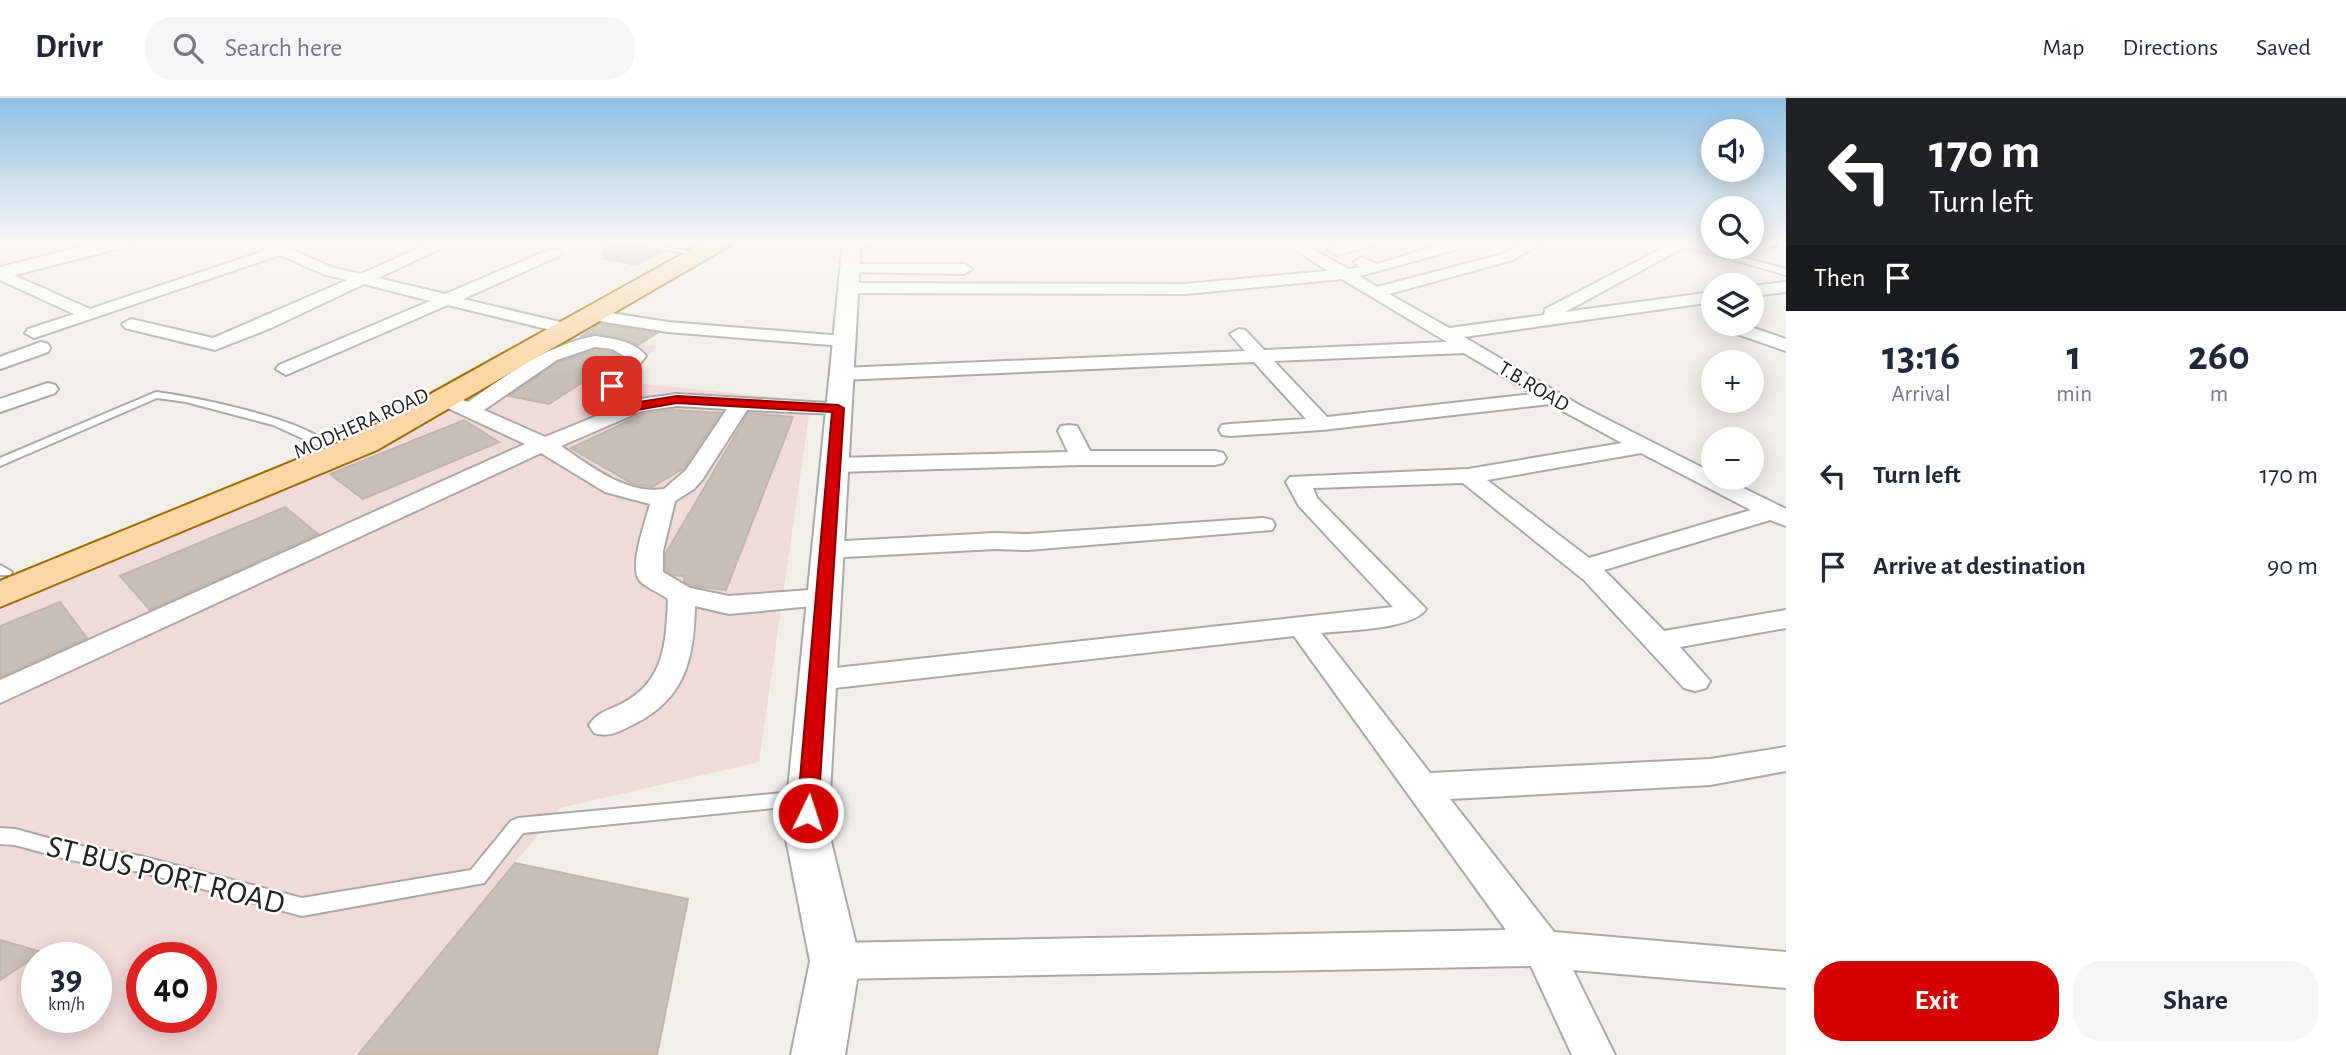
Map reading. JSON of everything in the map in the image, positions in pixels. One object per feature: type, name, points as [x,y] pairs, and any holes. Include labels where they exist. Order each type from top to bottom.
[{"type":"main road","name":"MODHERA ROAD","points":[[1,578],[418,399],[572,323],[633,286]]},
{"type":"main road","points":[[1,578],[366,443],[457,405],[572,323],[640,286]]},
{"type":"street","points":[[27,286],[90,315]]},
{"type":"street","points":[[0,363],[90,315],[176,286]]},
{"type":"street","points":[[131,324],[215,344],[347,286]]},
{"type":"street","points":[[390,286],[572,323],[668,327],[841,374]]},
{"type":"street","points":[[286,369],[482,286]]},
{"type":"street","points":[[818,1055],[835,961],[807,829],[841,374],[851,286]]},
{"type":"street","points":[[1148,286],[1185,289],[1221,286]]},
{"type":"street","name":"T.B.ROAD","points":[[1366,286],[1553,398],[1779,515]]},
{"type":"street","points":[[1376,292],[1400,286]]},
{"type":"street","points":[[1534,322],[1600,286]]},
{"type":"street","points":[[1764,290],[1786,287]]},
{"type":"street","points":[[1447,334],[1701,299]]},
{"type":"street","points":[[1668,303],[1701,315]]},
{"type":"street","points":[[1239,334],[1322,424]]},
{"type":"street","points":[[1760,336],[1786,345]]},
{"type":"street","points":[[457,405],[555,352],[580,342],[604,343],[629,349],[637,356],[612,386],[622,398],[637,406]]},
{"type":"street","points":[[0,692],[543,444],[563,439],[637,406],[677,400],[740,404],[841,374],[1469,348]]},
{"type":"street","points":[[0,406],[48,388]]},
{"type":"street","points":[[1230,430],[1322,424],[1553,398]]},
{"type":"street","points":[[457,405],[543,444],[587,472],[630,494],[646,498],[664,498],[685,485],[740,404]]},
{"type":"street","points":[[1069,431],[1082,458]]},
{"type":"street","points":[[817,680],[1398,615],[1412,610],[1307,501],[1298,482],[1468,476],[1643,446]]},
{"type":"street","points":[[834,465],[1082,458],[1215,458]]},
{"type":"street","points":[[1468,476],[1585,567],[1695,681]]},
{"type":"street","points":[[664,498],[650,551],[650,576],[682,595],[729,605],[824,598]]},
{"type":"street","points":[[1585,567],[1779,515]]},
{"type":"street","points":[[827,550],[995,541],[1028,542],[1263,525]]},
{"type":"street","points":[[605,725],[653,699],[667,679],[681,645],[682,595]]},
{"type":"street","points":[[1658,642],[1786,620]]},
{"type":"street","points":[[1302,627],[1543,948],[1594,1055]]},
{"type":"street","points":[[1422,787],[1710,772],[1786,759]]},
{"type":"street","points":[[835,961],[1518,947],[1786,970]]},
{"type":"lane","points":[[0,462],[156,395],[186,399],[277,423],[320,443]]},
{"type":"lane","name":"ST BUS PORT ROAD","points":[[0,836],[140,864],[302,907],[477,877],[518,826],[809,797]]},
{"type":"shaded area","points":[[571,337],[657,346],[625,382],[811,401],[759,762],[560,808],[358,1055],[0,1055],[0,603]]},
{"type":"building","points":[[600,324],[657,333],[638,345],[595,333],[580,337]]},
{"type":"building","points":[[595,350],[611,352],[621,357],[549,404],[509,396],[558,362]]},
{"type":"building","points":[[670,410],[721,413],[684,468],[652,487],[633,484],[571,448],[643,414]]},
{"type":"building","points":[[748,413],[793,417],[726,590],[691,586],[684,581],[685,576],[672,575],[666,570],[666,553]]},
{"type":"building","points":[[464,420],[499,442],[363,499],[330,474]]},
{"type":"building","points":[[285,507],[318,534],[150,610],[120,576]]},
{"type":"building","points":[[60,602],[87,638],[0,677],[0,626]]},
{"type":"building","points":[[515,863],[688,899],[657,1055],[358,1055]]},
{"type":"building","points":[[0,940],[21,946],[21,966],[0,980]]},
{"type":"route","points":[[612,386],[622,398],[637,406],[677,400],[838,408],[808,813]]}]
